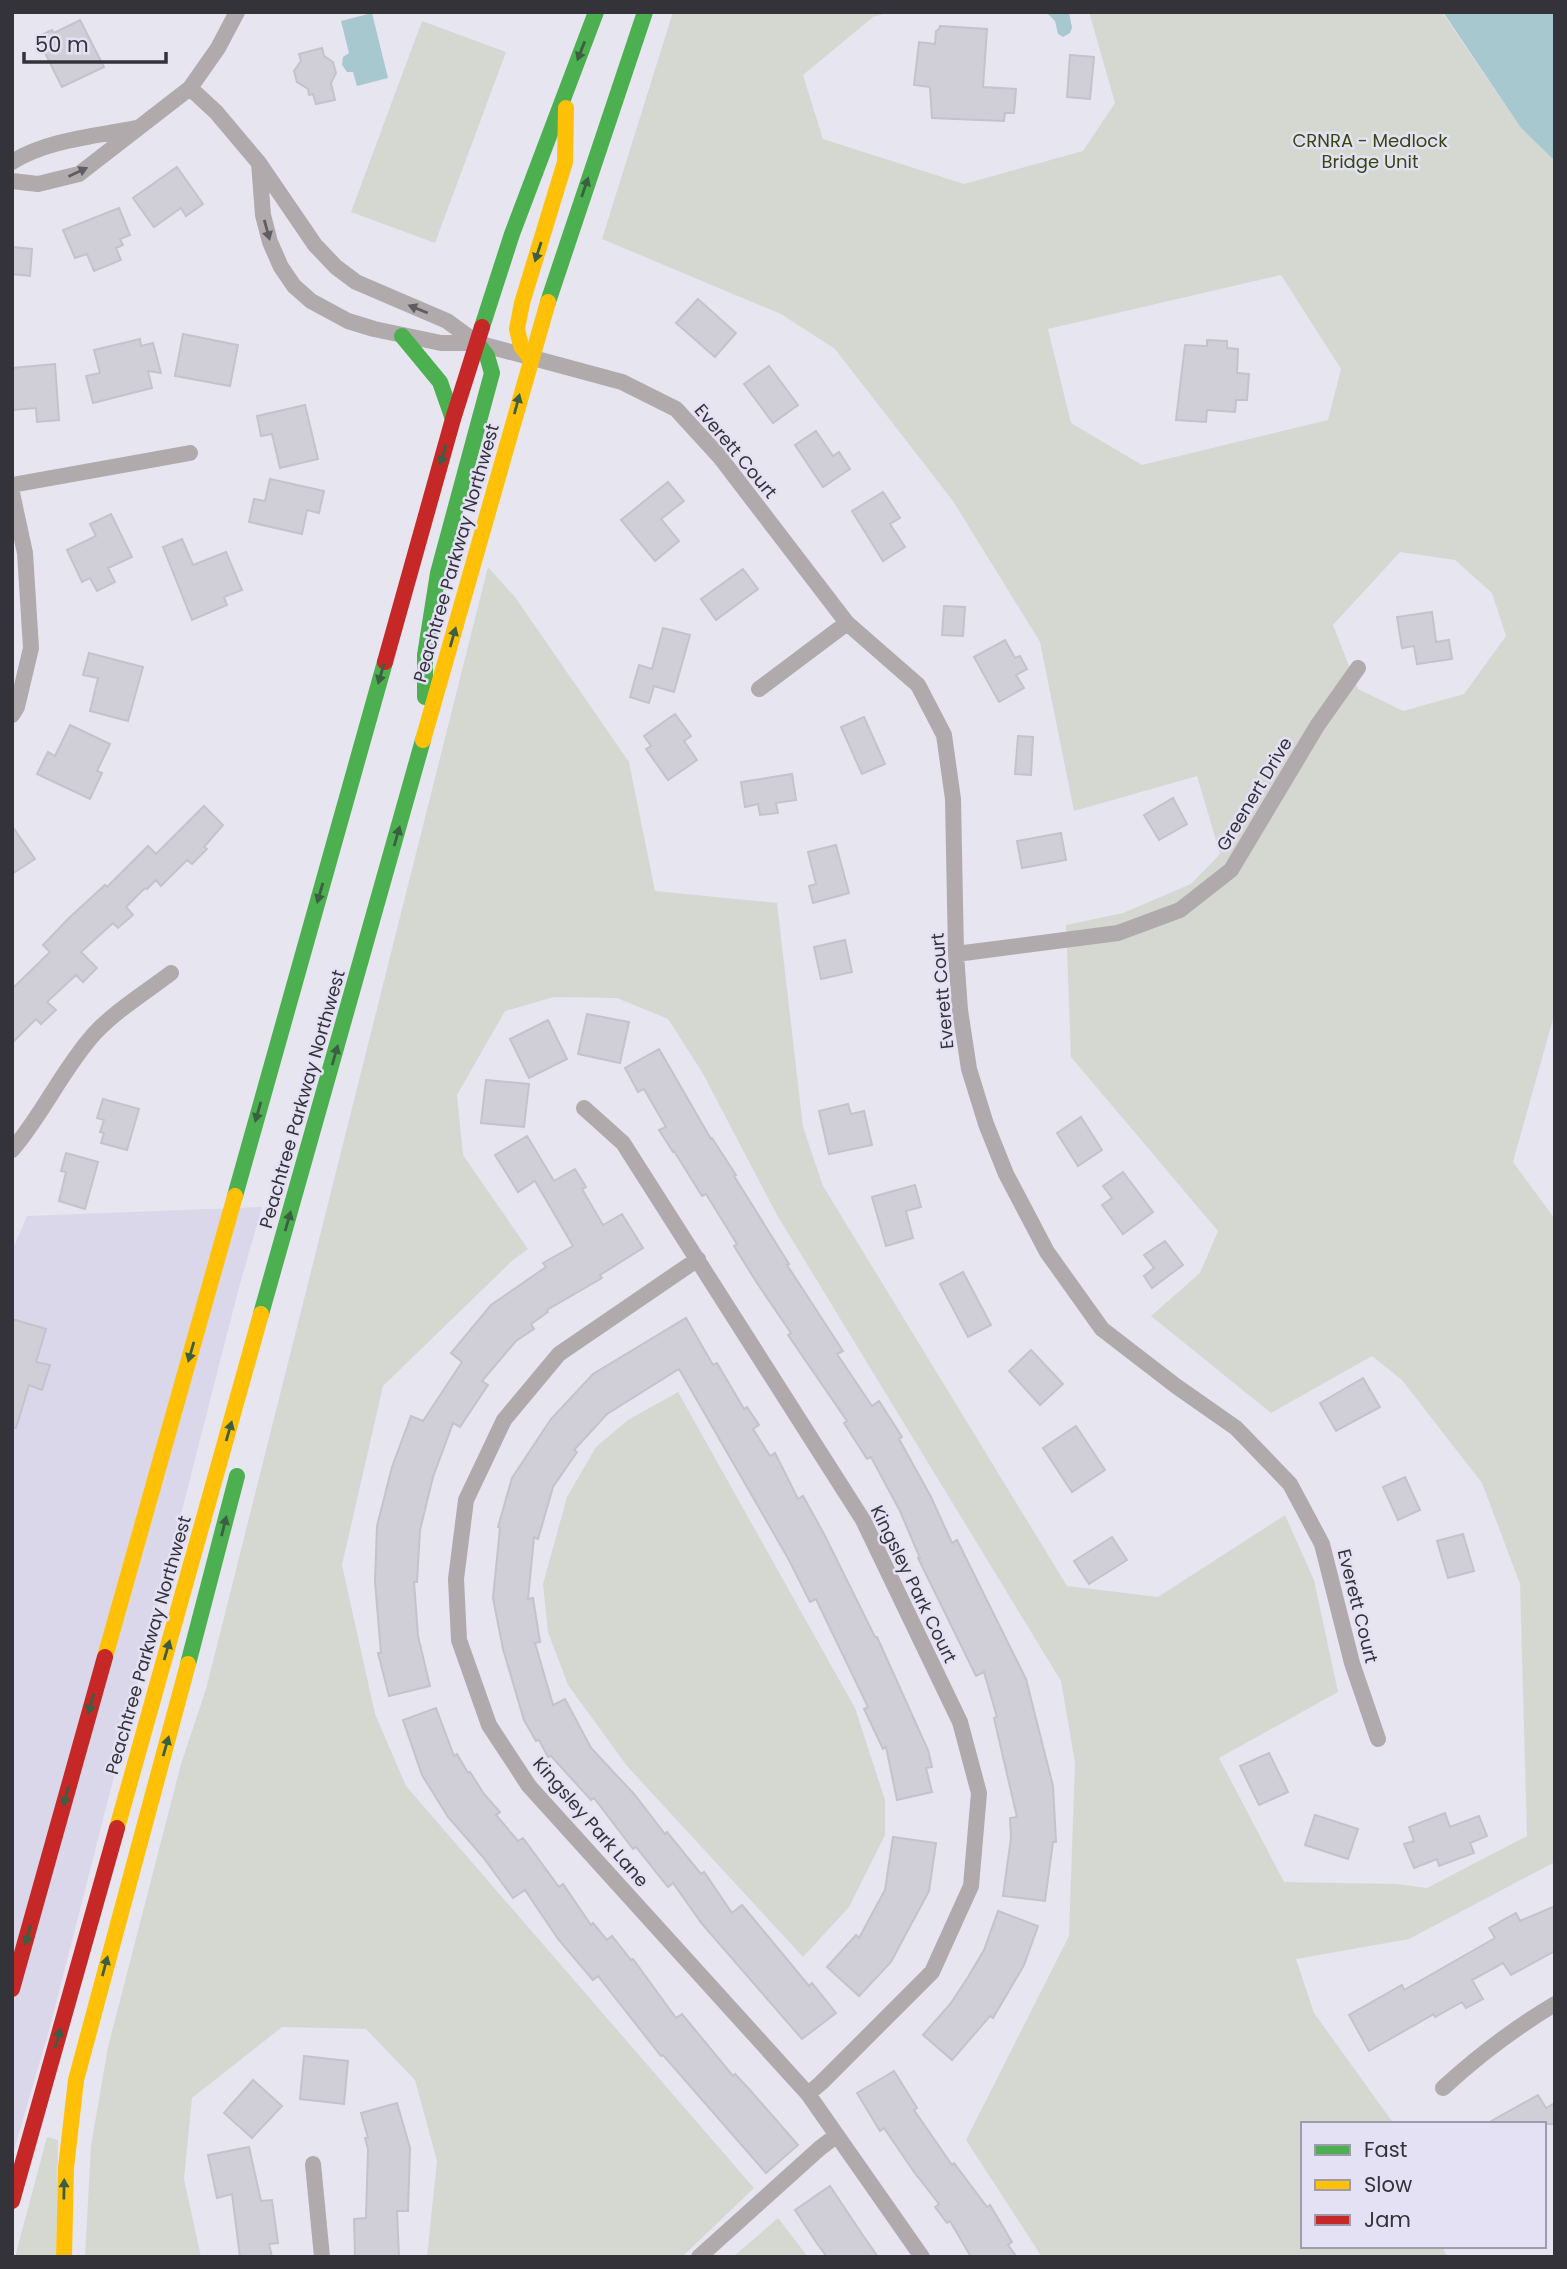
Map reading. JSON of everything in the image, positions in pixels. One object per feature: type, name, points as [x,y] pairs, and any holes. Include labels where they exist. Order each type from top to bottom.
[{"type":"highway","points":[[12,1989],[453,419],[512,234],[596,12]]},
{"type":"highway","name":"Peachtree Parkway Northwest","points":[[12,2202],[530,358],[645,12]]},
{"type":"highway","points":[[530,358],[521,346],[517,329],[522,303],[565,162],[566,90]]},
{"type":"highway","points":[[402,336],[440,382],[453,419]]},
{"type":"highway","points":[[428,726],[425,681],[432,596],[441,553],[492,373],[477,342]]},
{"type":"highway","points":[[260,1376],[266,1349],[270,1286]]},
{"type":"highway","points":[[64,2257],[64,2171],[68,2122],[76,2080],[242,1456]]},
{"type":"street","points":[[12,181],[38,184],[79,174],[142,127],[190,88],[218,48],[237,12]]},
{"type":"street","points":[[190,88],[216,112],[259,163],[315,246],[336,267],[356,282],[447,321],[477,342]]},
{"type":"street","points":[[12,162],[25,154],[61,144],[142,127]]},
{"type":"street","points":[[259,163],[263,215],[270,242],[281,267],[294,286],[311,301],[348,321],[402,336],[441,343],[477,342]]},
{"type":"street","name":"Everett Court","points":[[477,342],[622,382],[676,409],[719,456],[847,623],[918,685],[944,735],[953,799],[956,954],[960,1010],[969,1069],[985,1124],[1006,1174],[1047,1252],[1102,1329],[1176,1387],[1236,1428],[1290,1484],[1322,1544],[1352,1663],[1378,1739]]},
{"type":"street","points":[[12,485],[190,453]]},
{"type":"street","points":[[12,493],[25,554],[31,648],[17,707],[12,715]]},
{"type":"street","points":[[759,689],[847,623]]},
{"type":"street","name":"Greenert Drive","points":[[956,954],[1118,933],[1180,910],[1231,870],[1317,726],[1358,668]]},
{"type":"street","points":[[12,1150],[30,1129],[67,1069],[95,1032],[171,973]]},
{"type":"street","name":"Kingsley Park Court","points":[[584,1108],[623,1143],[863,1520],[960,1722],[979,1793],[971,1886],[932,1972],[808,2094]]},
{"type":"street","name":"Kingsley Park Lane","points":[[698,1259],[559,1354],[504,1420],[466,1500],[456,1579],[460,1640],[489,1725],[529,1786],[808,2094],[922,2257]]},
{"type":"street","points":[[1443,2088],[1480,2053],[1555,2004]]},
{"type":"street","points":[[699,2257],[836,2136]]},
{"type":"street","points":[[313,2164],[322,2257]]},
{"type":"shaded area","points":[[262,1207],[238,1291],[50,2027],[12,2157],[12,1251],[27,1216]]},
{"type":"green space","name":"CRNRA - Medlock Bridge Unit","points":[[673,12],[891,12],[873,17],[803,75],[823,139],[964,184],[1083,151],[1115,103],[1089,12],[1442,12],[1521,128],[1555,161],[1555,1012],[1513,1162],[1555,1219],[1555,1862],[1409,1939],[1296,1959],[1314,2013],[1393,2122],[1301,2122],[1301,2248],[1443,2248],[1447,2257],[1042,2257],[966,2140],[1069,1936],[1075,1763],[1061,1681],[777,1215],[702,1072],[668,1019],[617,998],[554,997],[505,1011],[457,1095],[463,1155],[528,1249],[513,1260],[383,1386],[342,1565],[375,1714],[406,1786],[754,2188],[682,2257],[427,2257],[437,2161],[415,2080],[366,2029],[282,2027],[192,2098],[184,2179],[201,2257],[85,2257],[91,2146],[108,2047],[181,1764],[206,1689],[488,567],[515,597],[629,762],[655,891],[777,903],[803,1127],[823,1186],[1067,1586],[1158,1597],[1285,1515],[1314,1580],[1338,1692],[1219,1758],[1284,1882],[1396,1884],[1427,1888],[1527,1836],[1520,1584],[1482,1483],[1402,1380],[1372,1356],[1271,1413],[1151,1316],[1200,1273],[1218,1231],[1071,1057],[1066,925],[1123,913],[1191,884],[1220,854],[1197,776],[1074,811],[1040,642],[953,501],[835,349],[781,314],[602,239]],"holes":[[[1281,275],[1341,369],[1328,420],[1142,465],[1071,423],[1048,329]],[[1400,552],[1455,560],[1492,593],[1506,636],[1464,694],[1403,711],[1358,689],[1333,625]]]},
{"type":"green space","points":[[422,21],[506,52],[435,243],[351,212]]},
{"type":"green space","points":[[678,1392],[855,1708],[885,1800],[885,1835],[849,1907],[803,1957],[627,1766],[568,1685],[548,1632],[543,1584],[567,1497],[596,1447],[628,1420]]},
{"type":"green space","points":[[47,2137],[58,2140],[56,2257],[15,2257]]},
{"type":"green space","points":[[778,2218],[808,2257],[733,2257]]},
{"type":"water","points":[[1046,12],[1069,12],[1072,28],[1070,33],[1063,37],[1058,34],[1055,21]]},
{"type":"water","points":[[1443,12],[1555,12],[1555,161],[1521,128]]},
{"type":"water","points":[[372,13],[388,78],[357,86],[353,72],[347,72],[342,65],[343,57],[349,53],[341,21]]},
{"type":"building","points":[[80,20],[104,67],[62,87],[37,37],[52,30],[54,33]]},
{"type":"building","points":[[940,26],[987,29],[983,87],[1016,89],[1014,113],[1005,113],[1004,121],[932,118],[930,87],[914,85],[919,42],[935,44],[936,31]]},
{"type":"building","points":[[322,48],[324,56],[333,62],[336,73],[331,83],[335,100],[316,104],[313,94],[309,95],[308,89],[297,82],[294,71],[301,61],[299,54]]},
{"type":"building","points":[[1070,55],[1094,57],[1090,99],[1067,97]]},
{"type":"building","points":[[177,167],[203,204],[186,216],[181,208],[154,227],[133,198]]},
{"type":"building","points":[[119,208],[130,235],[120,239],[123,245],[116,248],[121,260],[94,271],[87,254],[75,258],[63,230]]},
{"type":"building","points":[[12,247],[32,249],[30,276],[12,274]]},
{"type":"building","points":[[698,299],[736,333],[715,357],[676,323]]},
{"type":"building","points":[[183,334],[238,345],[230,386],[175,376]]},
{"type":"building","points":[[140,339],[141,346],[153,343],[161,373],[148,371],[152,388],[93,403],[86,376],[100,373],[94,350]]},
{"type":"building","points":[[1207,340],[1227,341],[1227,348],[1238,349],[1237,373],[1249,374],[1247,400],[1236,400],[1235,412],[1207,410],[1206,422],[1176,420],[1185,345],[1207,346]]},
{"type":"building","points":[[55,364],[59,420],[37,422],[36,408],[12,410],[12,368]]},
{"type":"building","points":[[769,366],[798,405],[773,423],[744,384]]},
{"type":"building","points":[[305,405],[318,459],[280,468],[272,434],[261,436],[257,416]]},
{"type":"building","points":[[816,431],[833,456],[839,452],[850,469],[823,487],[795,445]]},
{"type":"building","points":[[270,479],[324,491],[319,513],[307,510],[302,534],[249,522],[254,499],[265,501]]},
{"type":"building","points":[[668,482],[684,501],[661,519],[679,541],[655,561],[621,520]]},
{"type":"building","points":[[883,492],[900,518],[890,524],[905,547],[883,561],[852,511]]},
{"type":"building","points":[[111,514],[132,557],[108,568],[115,582],[97,591],[90,578],[82,582],[67,550],[96,536],[90,524]]},
{"type":"building","points":[[182,539],[193,565],[226,552],[242,590],[224,597],[227,605],[192,620],[163,547]]},
{"type":"building","points":[[743,569],[758,589],[716,620],[701,599]]},
{"type":"building","points":[[944,606],[965,607],[963,636],[942,635]]},
{"type":"building","points":[[1432,612],[1436,642],[1449,640],[1452,659],[1417,664],[1414,646],[1402,648],[1397,617]]},
{"type":"building","points":[[663,628],[690,635],[674,692],[654,686],[649,703],[630,697],[639,665],[652,669]]},
{"type":"building","points":[[1005,640],[1015,658],[1020,656],[1027,669],[1016,675],[1024,688],[999,702],[974,657]]},
{"type":"building","points":[[89,653],[143,667],[128,721],[90,711],[98,678],[83,675]]},
{"type":"building","points":[[675,714],[691,736],[684,741],[697,760],[668,780],[646,749],[651,746],[644,736]]},
{"type":"building","points":[[864,717],[885,764],[862,774],[841,727]]},
{"type":"building","points":[[70,725],[110,744],[97,771],[102,773],[90,799],[37,774],[48,752],[55,756]]},
{"type":"building","points":[[1018,736],[1033,737],[1031,775],[1015,774]]},
{"type":"building","points":[[792,774],[796,800],[776,803],[778,813],[760,815],[758,804],[745,807],[741,782]]},
{"type":"building","points":[[1173,798],[1187,824],[1159,840],[1144,815]]},
{"type":"building","points":[[204,806],[223,825],[204,847],[207,849],[192,864],[187,860],[161,886],[156,880],[145,888],[126,907],[133,915],[118,928],[113,923],[81,952],[97,968],[83,982],[76,975],[47,1002],[56,1010],[41,1024],[36,1019],[12,1043],[12,989],[50,952],[43,945],[148,846],[156,854]]},
{"type":"building","points":[[12,826],[35,859],[12,874]]},
{"type":"building","points":[[1061,833],[1066,860],[1022,868],[1017,841]]},
{"type":"building","points":[[836,845],[849,893],[813,903],[809,886],[816,884],[808,852]]},
{"type":"building","points":[[845,940],[852,972],[821,979],[814,947]]},
{"type":"building","points":[[587,1014],[629,1022],[620,1063],[578,1054]]},
{"type":"building","points":[[548,1020],[567,1059],[529,1078],[510,1039]]},
{"type":"building","points":[[659,1049],[789,1264],[787,1265],[843,1351],[837,1354],[872,1406],[879,1401],[902,1437],[899,1439],[931,1497],[952,1543],[957,1540],[1026,1679],[1053,1786],[1056,1842],[1053,1842],[1045,1901],[1003,1896],[1011,1838],[1010,1818],[1017,1817],[994,1718],[997,1717],[984,1672],[976,1676],[918,1558],[900,1511],[871,1457],[867,1459],[844,1423],[847,1421],[788,1335],[791,1333],[734,1246],[737,1244],[706,1194],[702,1196],[659,1130],[666,1127],[644,1089],[638,1092],[625,1068]]},
{"type":"building","points":[[486,1080],[529,1084],[524,1127],[481,1123]]},
{"type":"building","points":[[103,1099],[139,1109],[127,1150],[101,1143],[104,1133],[100,1132],[104,1120],[97,1118]]},
{"type":"building","points":[[848,1104],[851,1114],[864,1111],[872,1145],[829,1154],[819,1111]]},
{"type":"building","points":[[1081,1117],[1102,1150],[1078,1166],[1057,1133]]},
{"type":"building","points":[[527,1136],[554,1181],[575,1169],[586,1187],[582,1189],[603,1225],[622,1214],[643,1248],[600,1275],[602,1278],[547,1310],[548,1312],[531,1324],[534,1329],[516,1341],[482,1381],[488,1385],[460,1427],[453,1423],[433,1477],[420,1530],[417,1582],[414,1582],[418,1636],[430,1686],[389,1696],[378,1653],[381,1653],[375,1582],[377,1526],[392,1467],[411,1416],[423,1421],[462,1362],[451,1353],[491,1305],[546,1267],[543,1263],[573,1246],[535,1181],[518,1192],[495,1155]]},
{"type":"building","points":[[66,1153],[98,1162],[85,1209],[59,1201],[66,1172],[61,1171]]},
{"type":"building","points":[[1123,1172],[1153,1212],[1123,1234],[1102,1205],[1112,1198],[1103,1186]]},
{"type":"building","points":[[915,1185],[921,1207],[906,1211],[913,1238],[886,1246],[872,1197]]},
{"type":"building","points":[[1165,1241],[1183,1265],[1152,1288],[1144,1276],[1154,1268],[1144,1255]]},
{"type":"building","points":[[963,1272],[991,1325],[968,1337],[940,1284]]},
{"type":"building","points":[[686,1318],[713,1365],[717,1363],[744,1409],[747,1407],[759,1425],[753,1429],[770,1456],[775,1453],[798,1499],[803,1496],[824,1534],[877,1637],[928,1750],[932,1767],[926,1768],[932,1792],[897,1800],[886,1747],[883,1749],[864,1709],[868,1707],[816,1599],[810,1602],[789,1560],[679,1369],[607,1414],[574,1450],[577,1452],[553,1487],[538,1539],[534,1537],[528,1599],[533,1598],[540,1642],[535,1643],[553,1705],[565,1699],[591,1748],[634,1794],[701,1874],[704,1872],[732,1913],[742,1905],[809,1986],[812,1983],[836,2013],[802,2039],[702,1924],[673,1883],[668,1887],[636,1847],[633,1849],[594,1798],[591,1800],[551,1756],[548,1757],[539,1740],[536,1741],[524,1720],[503,1649],[493,1598],[498,1527],[512,1478],[551,1419],[593,1374]]},
{"type":"building","points":[[12,1319],[46,1329],[36,1362],[50,1365],[42,1390],[29,1385],[16,1428],[12,1428]]},
{"type":"building","points":[[1031,1350],[1063,1384],[1040,1405],[1009,1371]]},
{"type":"building","points":[[1363,1378],[1380,1407],[1336,1431],[1320,1403]]},
{"type":"building","points":[[1076,1426],[1105,1470],[1072,1492],[1043,1448]]},
{"type":"building","points":[[1405,1477],[1420,1510],[1398,1520],[1383,1487]]},
{"type":"building","points":[[1463,1534],[1474,1571],[1448,1578],[1437,1541]]},
{"type":"building","points":[[1112,1537],[1127,1560],[1089,1584],[1074,1561]]},
{"type":"building","points":[[436,1708],[454,1756],[457,1754],[468,1773],[470,1772],[500,1812],[496,1815],[518,1841],[523,1838],[559,1887],[563,1884],[591,1925],[593,1923],[607,1940],[612,1936],[631,1960],[633,1959],[676,2018],[682,2014],[733,2076],[735,2074],[798,2145],[766,2173],[663,2055],[661,2056],[598,1976],[593,1980],[558,1939],[525,1890],[513,1898],[483,1857],[448,1817],[422,1775],[403,1720]]},
{"type":"building","points":[[1269,1753],[1288,1792],[1259,1805],[1240,1766]]},
{"type":"building","points":[[1445,1813],[1450,1827],[1479,1816],[1487,1836],[1470,1843],[1474,1853],[1439,1866],[1437,1859],[1414,1868],[1404,1844],[1414,1841],[1409,1827]]},
{"type":"building","points":[[1315,1815],[1358,1829],[1348,1859],[1305,1845]]},
{"type":"building","points":[[893,1837],[936,1843],[929,1891],[891,1962],[859,1996],[827,1967],[856,1935],[859,1938],[885,1890]]},
{"type":"building","points":[[1555,1906],[1555,1951],[1511,1975],[1503,1963],[1472,1980],[1483,1999],[1466,2008],[1462,2002],[1435,2017],[1434,2014],[1369,2051],[1349,2015],[1402,1985],[1404,1990],[1495,1938],[1489,1928],[1516,1913],[1520,1921]]},
{"type":"building","points":[[998,1911],[1038,1926],[1024,1965],[993,2018],[990,2016],[952,2060],[923,2035],[951,2003],[968,1977],[984,1950]]},
{"type":"building","points":[[304,2056],[348,2061],[344,2104],[300,2099]]},
{"type":"building","points":[[894,2071],[917,2108],[914,2110],[952,2165],[954,2163],[987,2207],[990,2205],[1012,2242],[1008,2245],[1017,2257],[971,2257],[950,2221],[947,2223],[935,2207],[939,2204],[884,2128],[880,2131],[857,2093]]},
{"type":"building","points":[[253,2080],[282,2106],[252,2138],[224,2113]]},
{"type":"building","points":[[1538,2095],[1546,2108],[1555,2103],[1555,2124],[1490,2122]]},
{"type":"building","points":[[397,2103],[410,2148],[408,2211],[397,2211],[399,2257],[355,2257],[354,2219],[366,2218],[368,2149],[365,2138],[368,2138],[361,2113]]},
{"type":"building","points":[[249,2147],[261,2201],[272,2200],[278,2243],[269,2244],[272,2257],[240,2257],[232,2194],[217,2198],[208,2155]]},
{"type":"building","points":[[830,2186],[878,2257],[827,2257],[816,2242],[795,2210]]},
{"type":"traffic: fast","points":[[482,327],[512,234],[596,12]]},
{"type":"traffic: fast","points":[[548,302],[645,12]]},
{"type":"traffic: fast","points":[[402,336],[440,382],[453,419]]},
{"type":"traffic: fast","points":[[425,697],[425,655],[438,573],[492,373],[487,356],[477,343]]},
{"type":"traffic: fast","points":[[235,1196],[385,662]]},
{"type":"traffic: fast","points":[[261,1314],[423,740]]},
{"type":"traffic: fast","points":[[188,1664],[237,1476]]},
{"type":"traffic: slow","points":[[530,358],[521,346],[517,329],[522,303],[565,162],[566,108]]},
{"type":"traffic: slow","points":[[423,740],[548,302]]},
{"type":"traffic: slow","points":[[105,1657],[235,1196]]},
{"type":"traffic: slow","points":[[117,1828],[261,1314]]},
{"type":"traffic: slow","points":[[64,2257],[66,2168],[76,2080],[188,1664]]},
{"type":"traffic: jam","points":[[385,662],[453,419],[482,327]]},
{"type":"traffic: jam","points":[[12,1989],[105,1657]]},
{"type":"traffic: jam","points":[[12,2201],[117,1828]]}]
